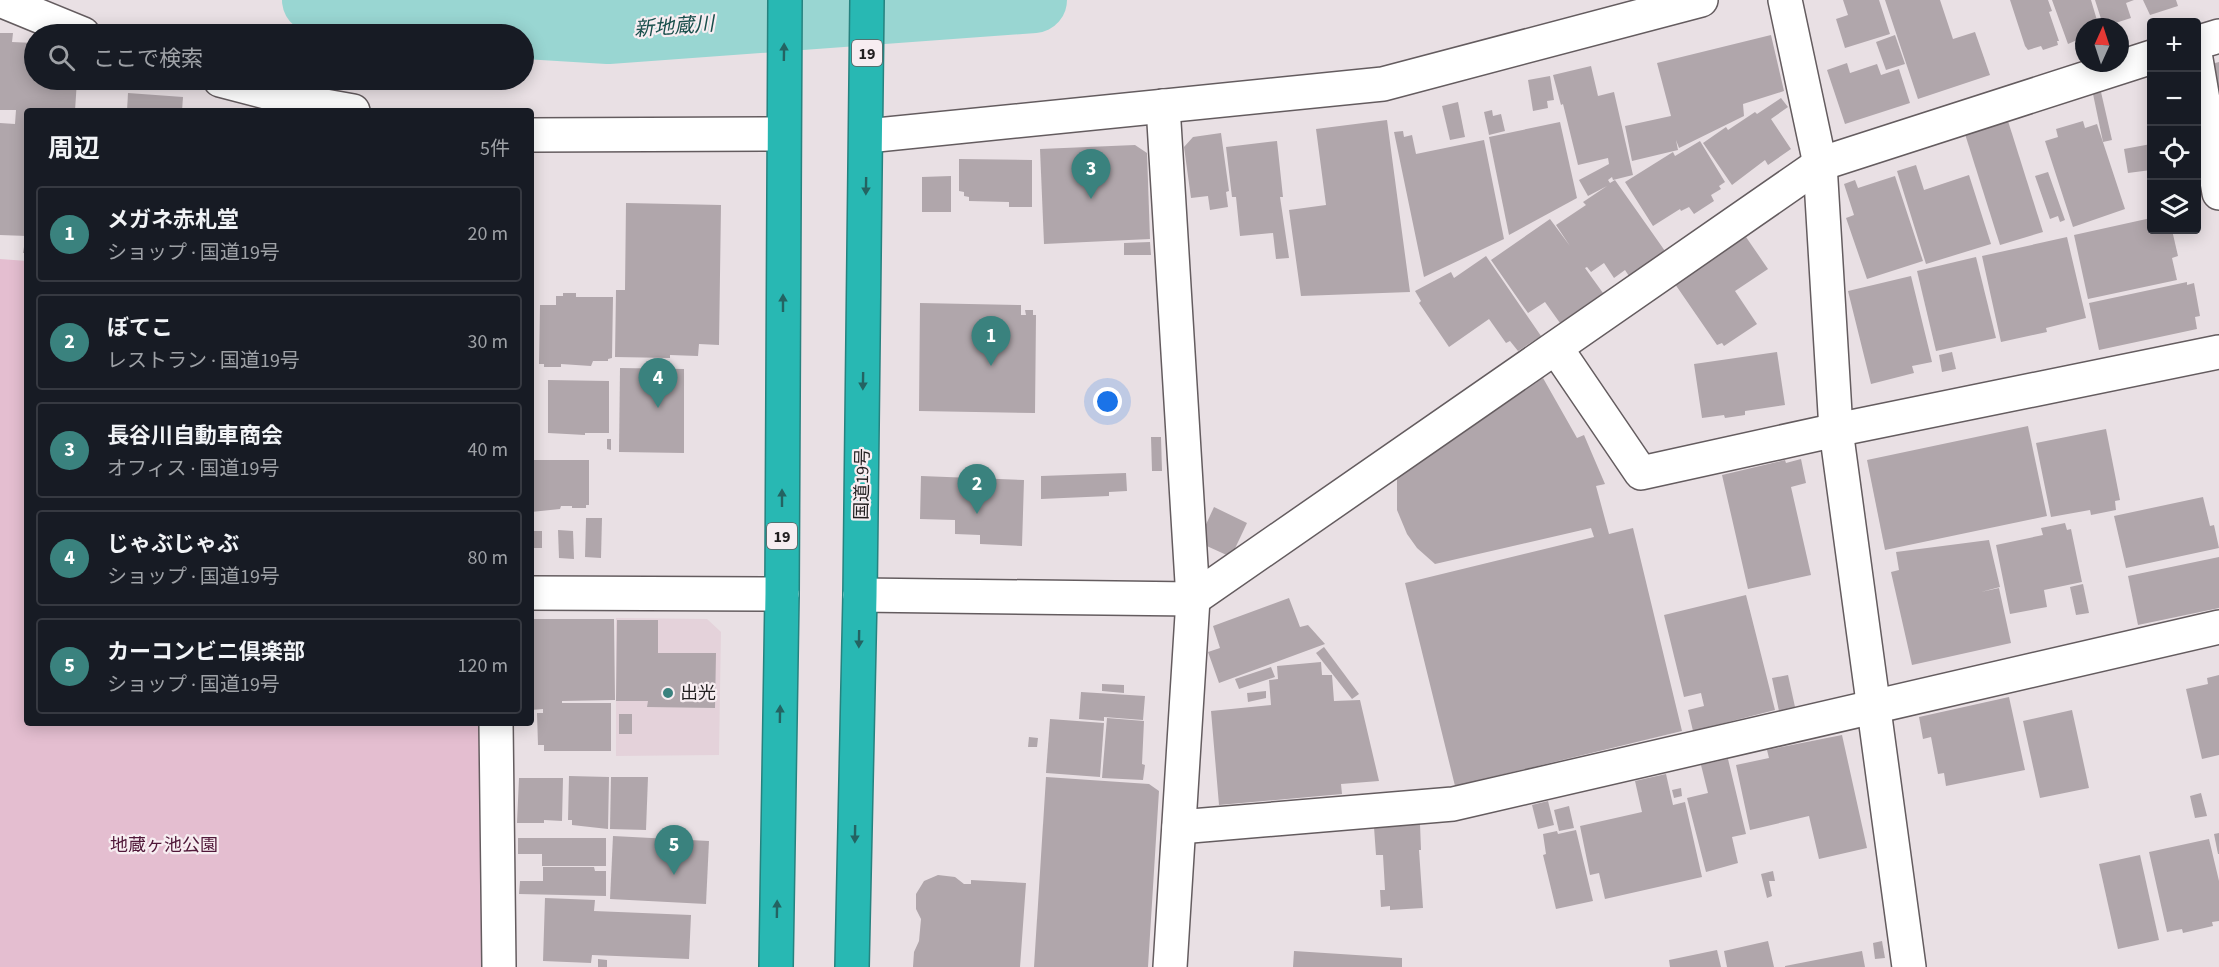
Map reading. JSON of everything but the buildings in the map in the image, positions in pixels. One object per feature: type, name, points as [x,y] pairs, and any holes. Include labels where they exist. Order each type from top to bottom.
[{"type":"highway","name":"19","points":[[776,967],[782,594],[785,0]]},
{"type":"highway","name":"国道19号","points":[[852,967],[860,595],[867,0]]},
{"type":"street","points":[[0,0],[59,24]]},
{"type":"street","points":[[867,121],[1163,106],[1383,84],[1701,0]]},
{"type":"street","points":[[1785,0],[1820,164],[1836,430],[1909,967]]},
{"type":"street","points":[[2201,41],[2219,36]]},
{"type":"street","points":[[860,595],[1192,599],[1820,164],[2147,58]]},
{"type":"street","points":[[2198,72],[2219,193]]},
{"type":"street","points":[[258,90],[336,108]]},
{"type":"street","points":[[1163,106],[1192,599],[1170,967]]},
{"type":"street","points":[[534,135],[783,119]]},
{"type":"street","points":[[1556,348],[1641,473],[1836,430],[2219,352]]},
{"type":"street","points":[[534,593],[782,594]]},
{"type":"street","points":[[1179,827],[1453,804],[2219,627]]},
{"type":"street","points":[[496,726],[499,967]]},
{"type":"shaded area","name":"出光","points":[[616,618],[707,619],[721,632],[719,755],[616,756]]},
{"type":"green space","name":"地蔵ヶ池公園","points":[[0,259],[24,261],[24,726],[482,726],[484,967],[0,967]]},
{"type":"waterway","name":"新地蔵川","points":[[315,0],[374,17],[491,24]]},
{"type":"waterway","name":"新地蔵川","points":[[534,27],[608,31],[1034,0]]},
{"type":"place","name":"長谷川自動車商会","points":[[1091,199]]},
{"type":"place","name":"メガネ赤札堂","points":[[991,366]]},
{"type":"place","name":"じゃぶじゃぶ","points":[[658,408]]},
{"type":"place","name":"ぼてこ","points":[[977,514]]},
{"type":"place","name":"出光","points":[[668,693]]},
{"type":"place","name":"カーコンビニ倶楽部","points":[[674,875]]}]
